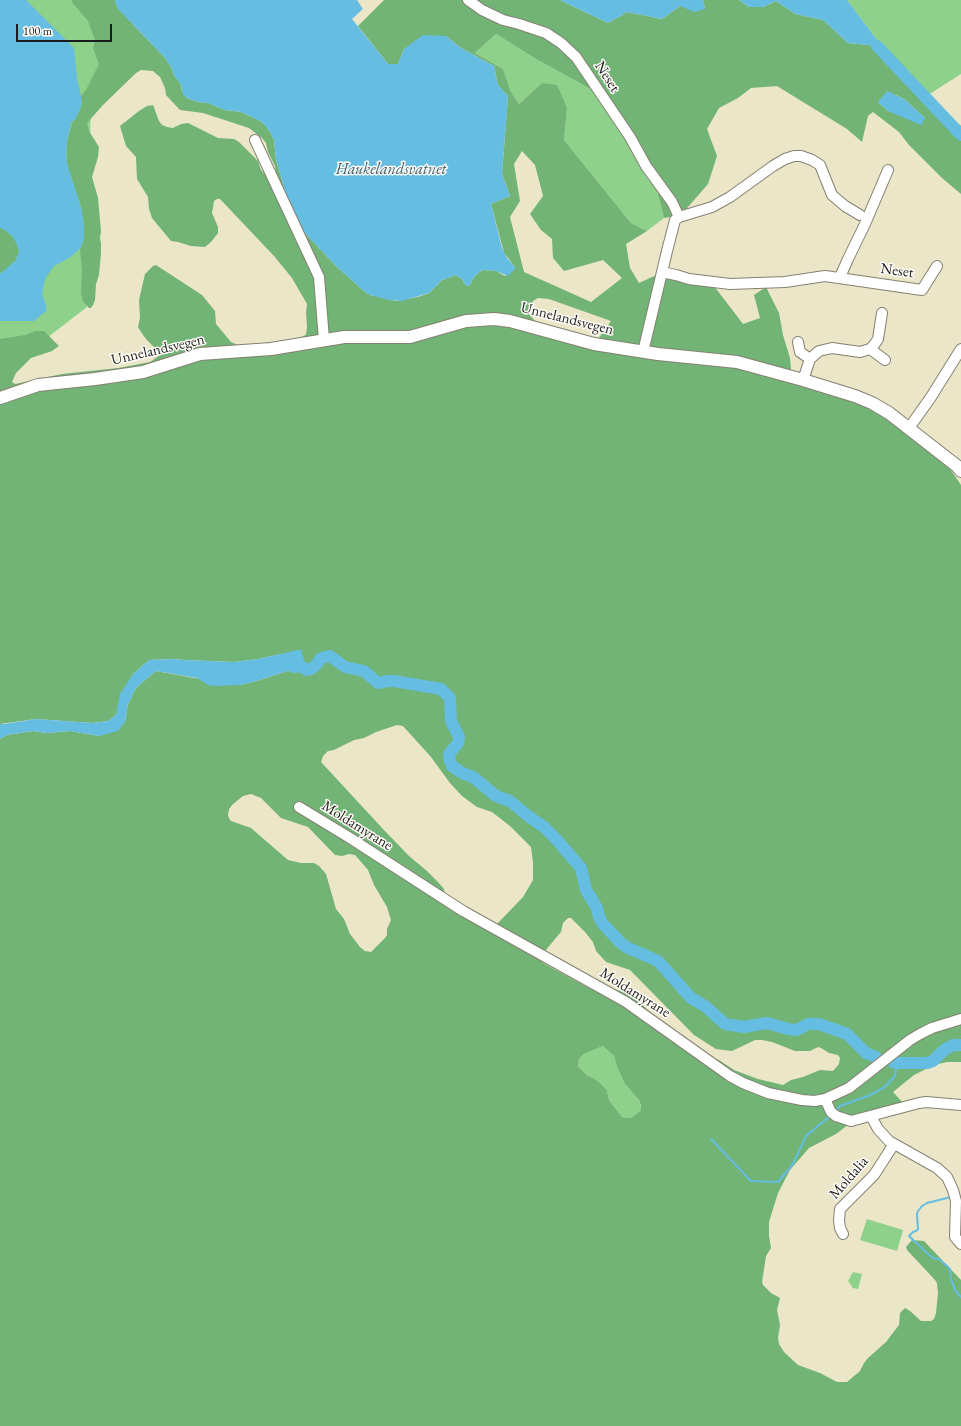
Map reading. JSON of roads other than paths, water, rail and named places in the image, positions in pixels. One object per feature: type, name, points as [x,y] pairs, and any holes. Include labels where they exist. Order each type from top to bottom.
[{"type":"main road","name":"Unnelandsvegen","points":[[0,398],[38,385],[143,372],[200,354],[271,349],[344,337],[410,337],[466,321],[494,319],[510,321],[594,344],[643,352],[738,362],[803,380],[872,403],[889,413],[960,466]]},
{"type":"street","name":"Neset","points":[[468,0],[482,10],[503,20],[546,33],[561,43],[576,57],[630,137],[646,166],[672,202],[679,217]]},
{"type":"street","points":[[255,140],[319,277],[324,340]]},
{"type":"street","points":[[643,352],[675,220],[679,217],[712,207],[730,198],[773,166],[794,156],[801,156],[820,165],[832,195],[845,206],[860,215]]},
{"type":"street","points":[[840,278],[888,170]]},
{"type":"street","name":"Neset","points":[[662,272],[689,279],[730,284],[784,282],[825,276],[922,290],[937,266]]},
{"type":"street","points":[[803,380],[810,359],[816,353],[826,348],[858,352],[870,349],[878,339],[882,313]]},
{"type":"street","points":[[798,342],[800,352],[810,359]]},
{"type":"street","points":[[870,349],[885,360]]},
{"type":"street","points":[[909,428],[961,351]]},
{"type":"street","name":"Moldamyrane","points":[[298,807],[350,838],[463,911],[626,1002],[730,1076],[755,1088],[779,1096],[815,1101],[825,1099],[849,1088],[920,1034],[932,1028],[961,1019]]},
{"type":"street","points":[[825,1099],[831,1112],[842,1118],[850,1120],[871,1116],[901,1106],[926,1102],[961,1105]]},
{"type":"street","points":[[871,1116],[883,1135],[894,1144],[924,1160],[942,1172],[950,1183],[955,1197],[955,1237],[961,1244]]},
{"type":"street","name":"Moldalia","points":[[843,1234],[839,1221],[840,1209],[874,1175],[894,1144]]},
{"type":"water","points":[[0,0],[26,0],[74,48],[77,78],[81,96],[81,107],[76,118],[71,123],[66,153],[67,164],[81,207],[84,226],[84,239],[80,249],[69,258],[54,266],[45,279],[42,294],[46,305],[46,311],[34,321],[0,321],[0,274],[16,260],[19,251],[12,236],[0,228]]},
{"type":"water","name":"Haukelandsvatnet","points":[[115,0],[357,0],[363,9],[352,19],[388,64],[398,64],[404,49],[423,35],[446,36],[461,48],[494,66],[498,85],[508,96],[502,174],[510,196],[491,204],[502,248],[507,258],[515,267],[514,270],[508,276],[496,271],[483,270],[474,277],[470,285],[467,286],[463,280],[456,275],[442,280],[429,293],[402,301],[389,300],[370,295],[365,292],[337,267],[300,228],[288,202],[276,159],[274,140],[265,125],[241,112],[225,110],[208,103],[198,102],[187,98],[183,94],[181,85],[166,59],[120,11]]},
{"type":"water","points":[[560,0],[703,0],[705,9],[694,12],[680,6],[662,19],[627,12],[608,23]]},
{"type":"water","points":[[739,0],[847,0],[880,44],[877,46],[848,43],[823,20],[795,14],[776,1],[763,7],[749,7]]},
{"type":"water","points":[[887,91],[904,99],[925,118],[921,125],[888,111],[878,102]]},
{"type":"water","points":[[301,650],[307,672],[301,669],[288,671],[240,685],[208,685],[197,678],[156,671],[138,686],[133,693],[128,704],[125,722],[118,731],[99,736],[70,731],[47,733],[33,731],[7,735],[0,739],[0,724],[36,719],[93,723],[108,721],[116,715],[120,694],[133,674],[149,660],[172,659],[234,662],[258,659]]},
{"type":"waterway","points":[[877,46],[961,135]]},
{"type":"waterway","points":[[294,667],[300,666],[307,670],[311,669],[321,658],[330,656],[345,667],[364,671],[378,683],[394,681],[441,689],[450,698],[451,721],[459,737],[458,743],[449,754],[452,766],[462,773],[473,777],[496,796],[510,801],[544,827],[557,840],[581,868],[586,890],[597,908],[602,923],[621,943],[626,947],[658,961],[691,998],[705,1006],[725,1024],[744,1027],[767,1023],[797,1030],[808,1024],[819,1024],[847,1034],[866,1053],[876,1057]]},
{"type":"waterway","points":[[894,1063],[927,1063],[933,1061],[944,1050],[953,1045],[961,1045]]},
{"type":"waterway","points":[[835,1112],[840,1106],[868,1096],[885,1087],[895,1076],[896,1069],[902,1063]]},
{"type":"waterway","points":[[711,1139],[751,1181],[778,1182],[793,1164],[806,1136],[830,1116]]},
{"type":"waterway","points":[[951,1197],[927,1203],[922,1206],[917,1214],[918,1229],[909,1236],[928,1254],[933,1258],[939,1259],[950,1269],[951,1279],[955,1290],[961,1297]]}]
